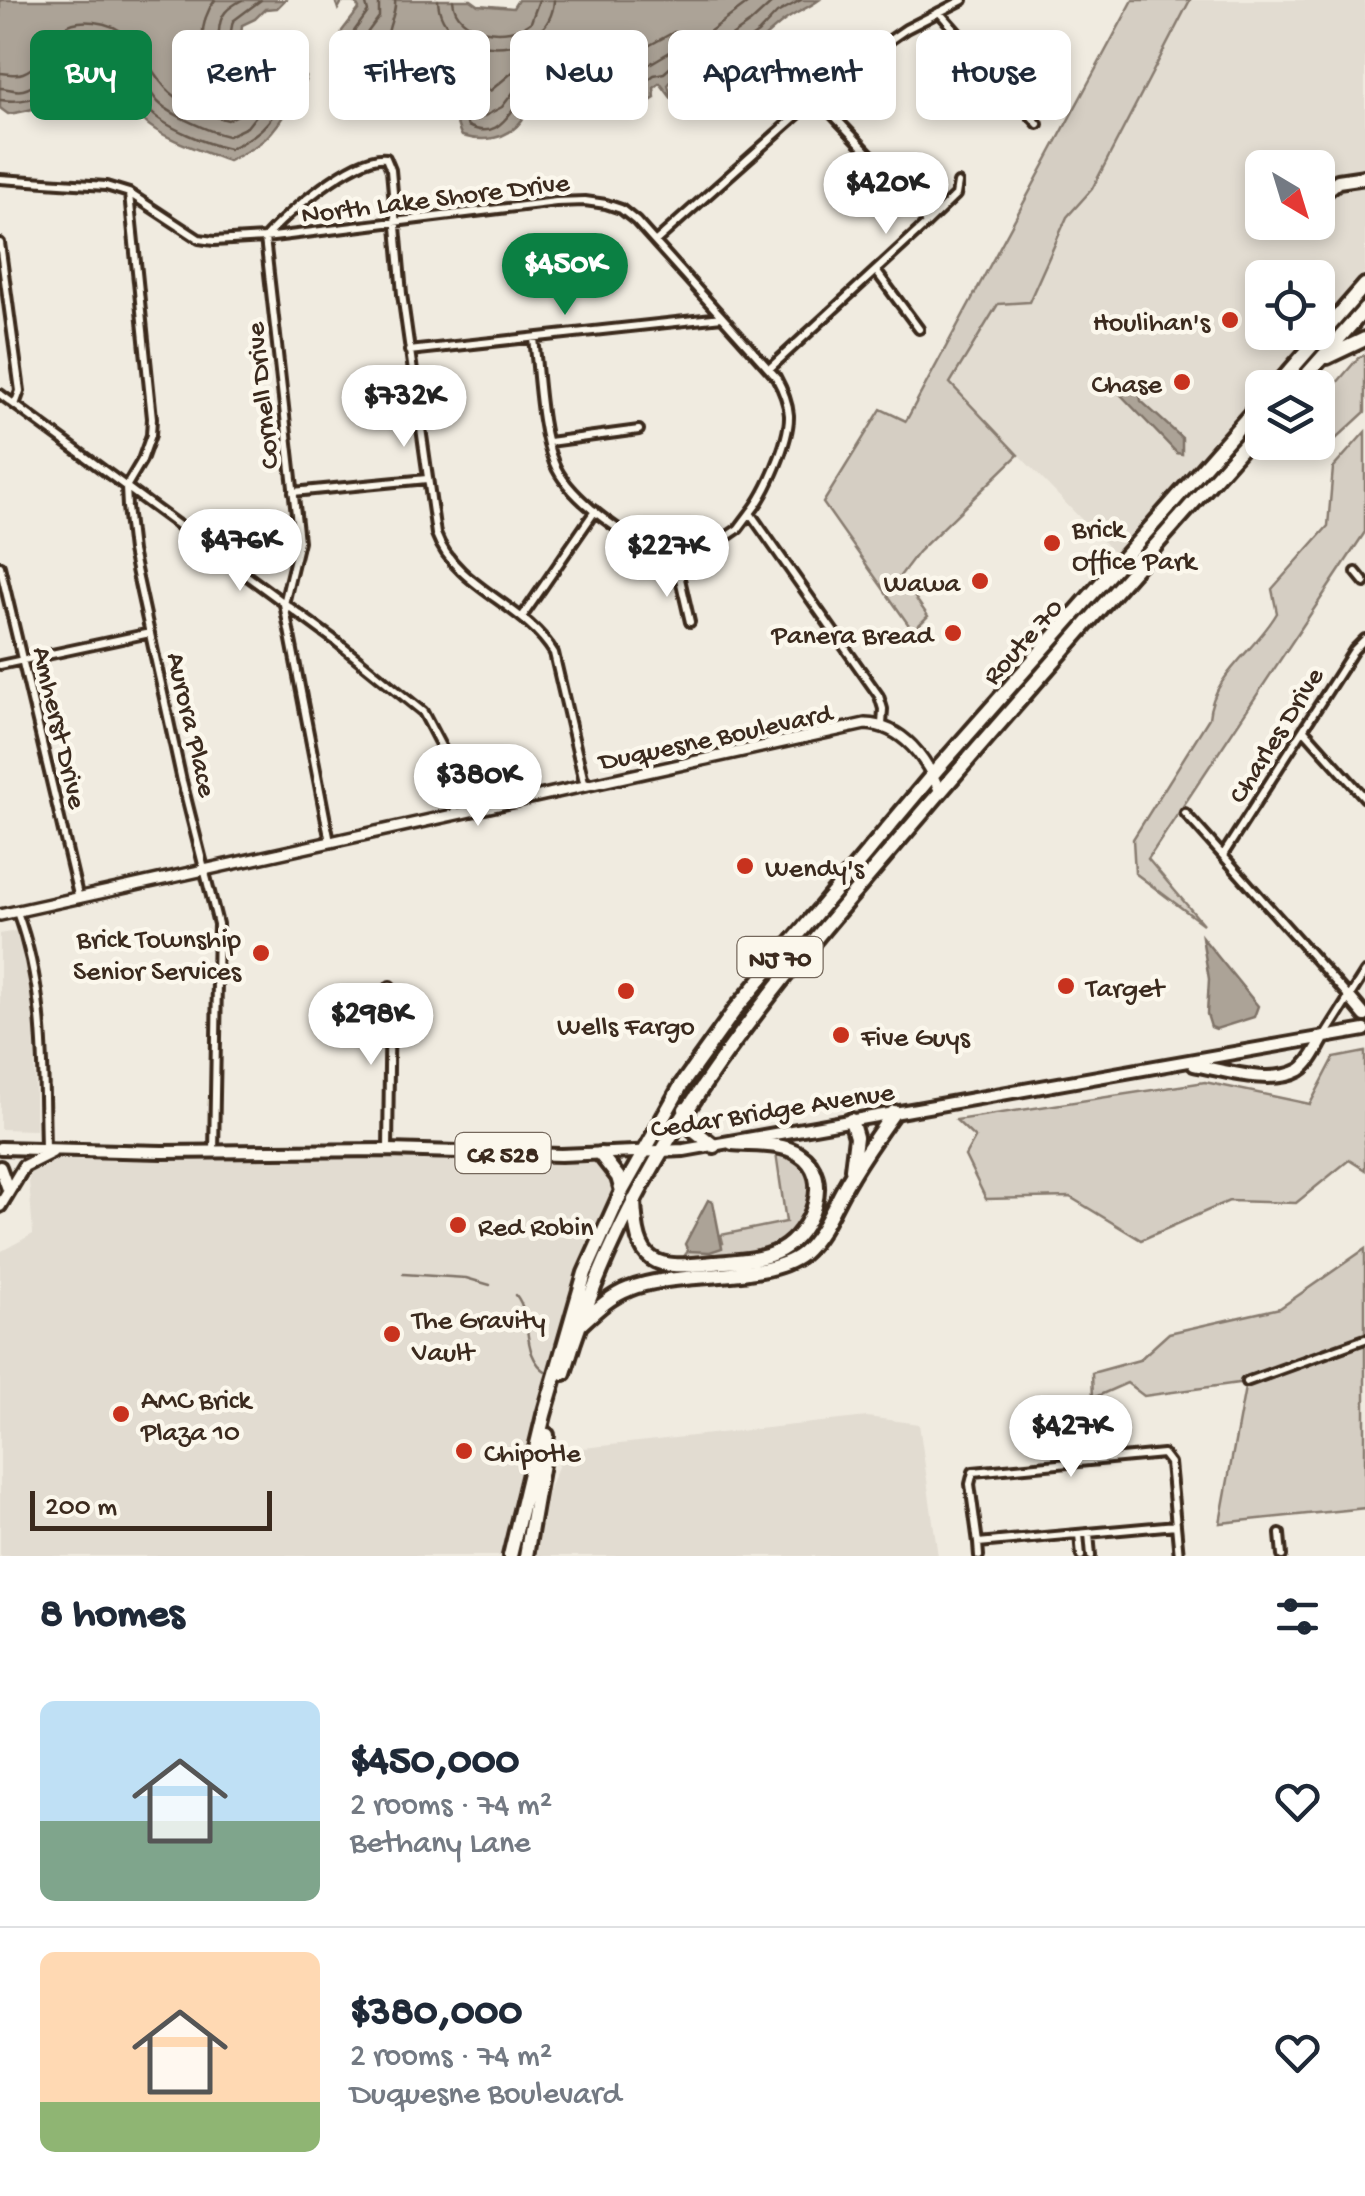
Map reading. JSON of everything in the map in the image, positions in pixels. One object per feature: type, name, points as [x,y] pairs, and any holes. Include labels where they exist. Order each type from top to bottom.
[{"type":"highway","points":[[1335,184],[1365,177]]},
{"type":"highway","points":[[1291,370],[1365,285]]},
{"type":"highway","points":[[1311,370],[1365,309]]},
{"type":"highway","points":[[1316,364],[1365,339]]},
{"type":"highway","name":"Route 70","points":[[933,774],[1245,421]]},
{"type":"highway","name":"Route 70","points":[[940,792],[1245,443]]},
{"type":"highway","name":"NJ 70","points":[[526,1556],[551,1418],[578,1327],[644,1152],[713,1038],[933,774]]},
{"type":"highway","name":"NJ 70","points":[[510,1556],[569,1323],[586,1272],[628,1194],[661,1151],[685,1109],[815,937],[940,792]]},
{"type":"highway","points":[[685,1109],[694,1130],[714,1146]]},
{"type":"highway","points":[[578,1327],[615,1296],[642,1284],[774,1267],[792,1260],[817,1236],[850,1176],[894,1112]]},
{"type":"highway","points":[[850,1176],[856,1137],[851,1120]]},
{"type":"highway","points":[[600,1154],[628,1194],[643,1252],[663,1266],[678,1268],[761,1258],[777,1252],[802,1232],[810,1218],[816,1202],[814,1173],[798,1153],[780,1147],[732,1143]]},
{"type":"main road","points":[[1349,997],[1365,1016]]},
{"type":"main road","name":"Cedar Bridge Avenue","points":[[0,1148],[600,1154],[661,1151],[732,1143],[1365,1030]]},
{"type":"main road","points":[[1177,1062],[1267,1076],[1286,1075],[1303,1068],[1324,1037]]},
{"type":"main road","points":[[0,1206],[24,1166],[52,1149]]},
{"type":"main road","points":[[0,1167],[8,1189]]},
{"type":"street","points":[[896,36],[963,0]]},
{"type":"street","points":[[939,12],[1038,124]]},
{"type":"street","points":[[656,241],[792,120]]},
{"type":"street","points":[[838,120],[916,204],[926,224]]},
{"type":"street","points":[[265,238],[352,168],[373,157],[382,156],[388,161],[426,479],[441,547],[460,569],[544,635],[554,653],[584,786]]},
{"type":"street","name":"North Lake Shore Drive","points":[[0,179],[106,186],[129,193],[199,239],[232,242],[585,200],[621,209],[656,241],[783,390],[789,414],[787,435],[750,514]]},
{"type":"street","points":[[769,369],[956,195],[958,183]]},
{"type":"street","points":[[126,487],[142,460],[152,418],[129,193]]},
{"type":"street","name":"Cornell Drive","points":[[265,238],[298,541],[284,604],[330,842]]},
{"type":"street","points":[[0,243],[20,392],[15,405]]},
{"type":"street","points":[[876,271],[918,328]]},
{"type":"street","points":[[409,351],[724,317]]},
{"type":"street","points":[[534,339],[548,442],[559,473],[582,501],[678,570],[690,622]]},
{"type":"street","points":[[0,394],[333,639],[423,712],[445,754],[456,814]]},
{"type":"street","points":[[548,442],[639,430]]},
{"type":"street","points":[[292,492],[426,479]]},
{"type":"street","name":"Aurora Place","points":[[126,487],[132,551],[218,924],[214,1152]]},
{"type":"street","points":[[522,617],[596,511]]},
{"type":"street","points":[[678,570],[738,529],[750,514],[878,696],[883,709],[882,725],[905,738],[933,774],[940,792]]},
{"type":"street","name":"Amherst Drive","points":[[0,566],[79,899]]},
{"type":"street","points":[[1356,572],[1365,583]]},
{"type":"street","points":[[0,665],[150,633]]},
{"type":"street","name":"Charles Drive","points":[[1223,855],[1354,650],[1365,639]]},
{"type":"street","name":"Duquesne Boulevard","points":[[0,915],[866,724],[882,725]]},
{"type":"street","points":[[1305,731],[1365,798]]},
{"type":"street","points":[[1185,813],[1349,997]]},
{"type":"street","points":[[18,912],[42,1008],[52,1149]]},
{"type":"street","points":[[1324,1037],[1365,972]]},
{"type":"street","points":[[388,1150],[390,986]]},
{"type":"street","points":[[1246,1382],[1365,1339]]},
{"type":"street","points":[[979,1556],[970,1484],[973,1472],[1164,1454],[1170,1463],[1179,1556]]},
{"type":"street","points":[[978,1542],[1176,1525]]},
{"type":"street","points":[[1089,1533],[1091,1556]]},
{"type":"street","points":[[1079,1534],[1081,1556]]},
{"type":"street","points":[[1280,1534],[1282,1556]]},
{"type":"shaded area","points":[[1133,0],[1190,0],[1092,189],[1067,217],[1029,302],[998,304],[950,383],[1018,455],[918,552],[900,576],[928,616],[913,631],[823,503],[881,409],[906,421]]},
{"type":"shaded area","points":[[1190,0],[1365,0],[1365,272],[1335,306],[1335,260],[1245,260],[1245,350],[1297,350],[1279,370],[1245,370],[1245,409],[1116,555],[950,384],[999,303],[1029,302],[1067,217],[1092,189]]},
{"type":"shaded area","points":[[1365,355],[1365,412],[1335,440],[1335,385]]},
{"type":"shaded area","points":[[1365,432],[1365,532],[1148,859],[1203,924],[1135,873],[1133,839],[1209,718],[1218,688],[1277,613],[1272,589],[1328,526],[1333,468]]},
{"type":"shaded area","points":[[16,931],[35,1002],[35,1130],[0,1129],[0,934]]},
{"type":"shaded area","points":[[1365,1052],[1365,1170],[1349,1160],[1296,1203],[1229,1201],[1141,1240],[1070,1197],[986,1199],[965,1156],[975,1138],[956,1120],[1205,1082],[1310,1104],[1334,1058]]},
{"type":"shaded area","points":[[64,1149],[600,1154],[622,1191],[603,1230],[510,1556],[0,1556],[0,1252],[33,1234],[28,1167]]},
{"type":"shaded area","points":[[776,1153],[794,1156],[810,1179],[810,1197],[803,1218],[792,1233],[759,1251],[680,1262],[688,1251],[723,1243],[721,1235],[786,1222]]},
{"type":"shaded area","points":[[1365,1249],[1365,1508],[1220,1523],[1246,1382],[1144,1396],[1127,1383],[1093,1398],[1092,1373],[1139,1360],[1169,1333],[1280,1308]]},
{"type":"shaded area","points":[[867,1417],[919,1424],[938,1556],[536,1556],[544,1500],[565,1450]]},
{"type":"water","points":[[0,0],[285,0],[277,8],[265,9],[242,25],[242,30],[172,30],[172,120],[281,120],[258,144],[228,161],[160,133],[143,120],[152,120],[152,30],[30,30],[30,110],[8,114],[0,108]]},
{"type":"water","points":[[335,0],[471,0],[478,5],[513,8],[518,0],[819,0],[773,30],[668,30],[668,94],[660,83],[650,101],[648,30],[510,30],[510,120],[521,120],[510,132],[487,139],[462,136],[456,120],[490,120],[490,30],[343,30],[359,9],[355,2],[342,2],[338,9]]},
{"type":"water","points":[[1133,377],[1138,379],[1141,401],[1182,438],[1182,454],[1120,394]]},
{"type":"water","points":[[1202,937],[1258,1006],[1254,1017],[1216,1029],[1211,1027]]},
{"type":"water","points":[[708,1200],[713,1202],[722,1248],[688,1251],[685,1244]]},
{"type":"waterway","points":[[403,1274],[466,1278],[490,1285]]},
{"type":"waterway","points":[[516,1295],[525,1314],[533,1356],[548,1373]]},
{"type":"place","name":"Houlihan's","points":[[1230,320]]},
{"type":"place","name":"Chase","points":[[1182,382]]},
{"type":"place","name":"Brick Office Park","points":[[1052,543]]},
{"type":"place","name":"Wawa","points":[[980,581]]},
{"type":"place","name":"Panera Bread","points":[[953,633]]},
{"type":"place","name":"Wendy's","points":[[745,866]]},
{"type":"place","name":"Brick Township Senior Services","points":[[261,953]]},
{"type":"place","name":"Target","points":[[1066,986]]},
{"type":"place","name":"Wells Fargo","points":[[626,991]]},
{"type":"place","name":"Five Guys","points":[[841,1035]]},
{"type":"place","name":"Red Robin","points":[[458,1225]]},
{"type":"place","name":"The Gravity Vault","points":[[392,1334]]},
{"type":"place","name":"AMC Brick Plaza 10","points":[[121,1414]]},
{"type":"place","name":"Chipotle","points":[[464,1451]]}]
